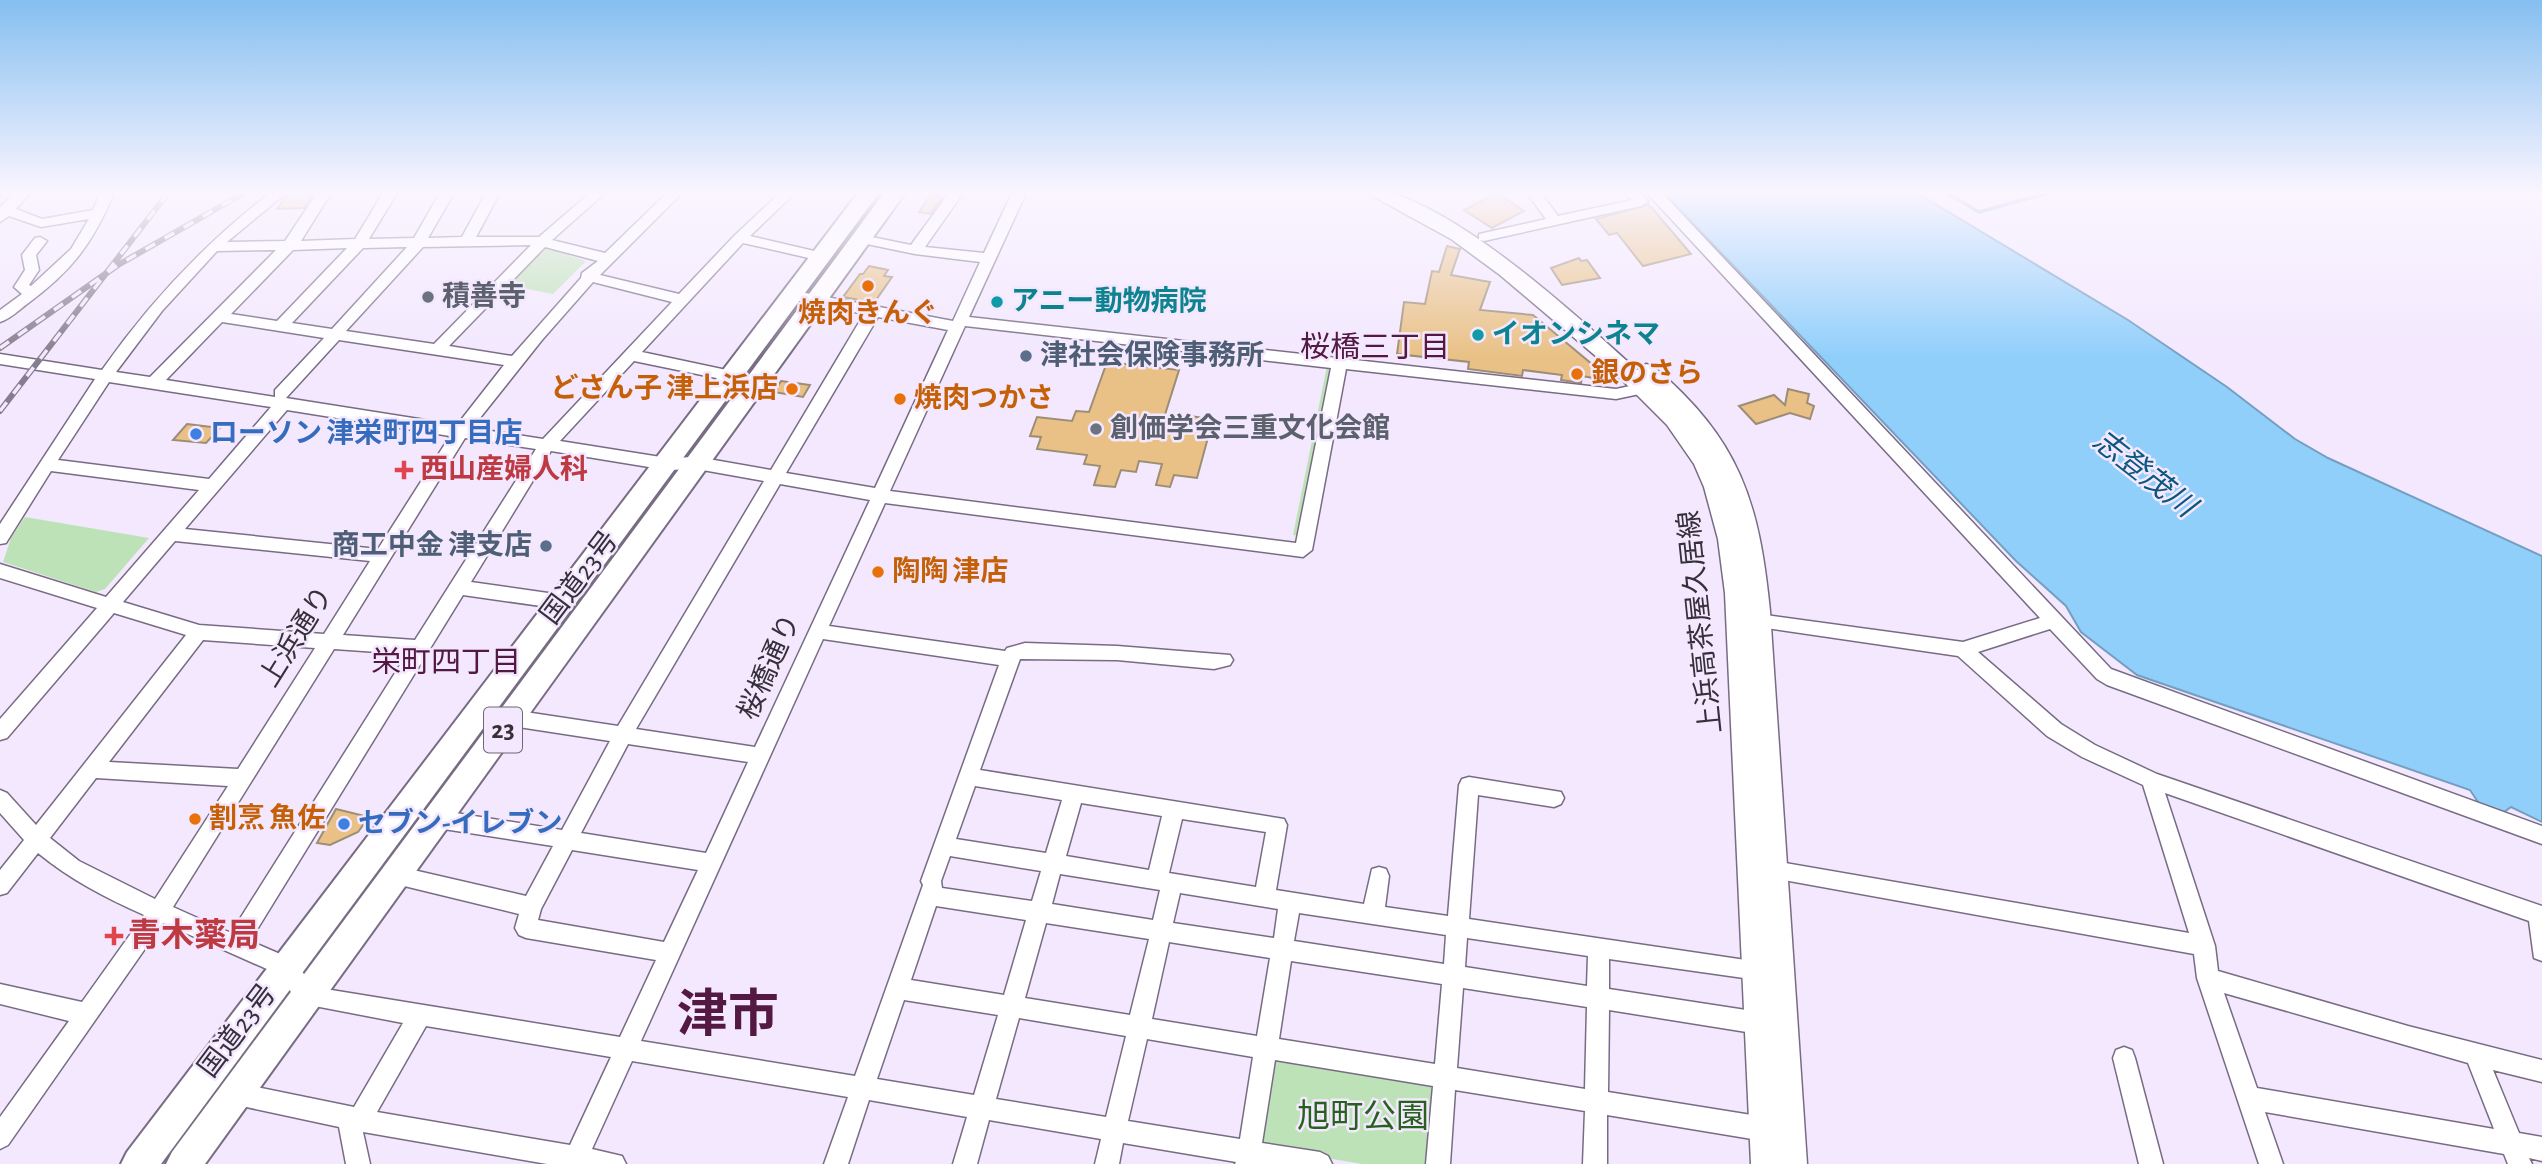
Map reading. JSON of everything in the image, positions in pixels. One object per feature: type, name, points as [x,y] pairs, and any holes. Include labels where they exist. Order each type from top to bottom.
[{"type":"highway","name":"国道23号","points":[[184,1164],[697,463],[805,299],[822,257],[829,247]]},
{"type":"highway","name":"国道23号","points":[[139,1164],[732,376],[854,247]]},
{"type":"main road","name":"上浜高茶屋久居線","points":[[1477,247],[1644,387],[1684,429],[1715,486],[1747,620],[1774,870],[1793,1164]]},
{"type":"main road","name":"上浜高茶屋久居線","points":[[1496,247],[1675,395],[1706,433],[1727,467],[1740,497],[1749,536],[1747,620],[1766,1164]]},
{"type":"street","points":[[32,293],[20,287],[33,270],[29,255],[35,247]]},
{"type":"street","points":[[0,317],[71,263],[82,247]]},
{"type":"street","points":[[0,538],[106,373],[149,314],[213,247]]},
{"type":"street","points":[[156,381],[288,247]]},
{"type":"street","points":[[281,327],[356,247]]},
{"type":"street","points":[[0,732],[213,486],[282,398],[414,247]]},
{"type":"street","points":[[436,351],[537,247]]},
{"type":"street","points":[[563,247],[605,258]]},
{"type":"street","name":"上浜通り","points":[[0,1138],[160,910],[462,430],[512,361],[587,276],[617,247]]},
{"type":"street","points":[[235,946],[546,446],[731,247]]},
{"type":"street","points":[[780,247],[822,257]]},
{"type":"street","points":[[902,247],[989,258]]},
{"type":"street","name":"桜橋通り","points":[[575,1160],[994,247]]},
{"type":"street","points":[[1704,247],[1935,496],[2049,614],[2052,621],[2114,680],[2542,835]]},
{"type":"street","points":[[587,276],[682,300]]},
{"type":"street","points":[[805,299],[959,324],[1616,394],[1644,387]]},
{"type":"street","points":[[671,953],[526,928],[531,907],[622,736],[873,312]]},
{"type":"street","points":[[219,317],[512,361]]},
{"type":"street","points":[[632,355],[732,376]]},
{"type":"street","points":[[0,359],[282,398],[546,446],[667,464],[697,463],[880,495],[1303,550],[1340,363]]},
{"type":"street","points":[[47,465],[213,486]]},
{"type":"street","points":[[171,534],[284,548],[384,556]]},
{"type":"street","points":[[0,571],[199,632],[419,648]]},
{"type":"street","points":[[457,587],[562,602]]},
{"type":"street","points":[[1747,620],[1963,649],[2052,621]]},
{"type":"street","points":[[817,631],[1008,659]]},
{"type":"street","points":[[0,886],[199,632]]},
{"type":"street","points":[[1963,649],[2054,730],[2091,753],[2151,780],[2541,916],[2542,951]]},
{"type":"street","points":[[836,1164],[1008,659],[1013,653],[1025,650],[1117,653],[1214,662],[1224,660]]},
{"type":"street","points":[[512,718],[761,755]]},
{"type":"street","points":[[92,769],[243,778]]},
{"type":"street","points":[[968,777],[1277,825],[1264,897]]},
{"type":"street","points":[[2151,780],[2204,946],[2208,978],[2271,1164]]},
{"type":"street","points":[[1438,1164],[1469,785],[1554,799]]},
{"type":"street","points":[[965,1164],[1074,793]]},
{"type":"street","points":[[0,799],[37,840],[72,868],[111,890],[286,967],[307,996],[982,1106],[1116,1130],[1248,1158],[1320,1164]]},
{"type":"street","points":[[1107,1164],[1161,932],[1174,809]]},
{"type":"street","points":[[437,819],[712,863]]},
{"type":"street","points":[[943,846],[1457,928],[1758,970]]},
{"type":"street","points":[[1774,870],[2204,946]]},
{"type":"street","points":[[396,875],[531,907]]},
{"type":"street","points":[[1373,915],[1379,876]]},
{"type":"street","points":[[929,895],[1759,1023]]},
{"type":"street","points":[[1248,1158],[1290,902]]},
{"type":"street","points":[[1595,1164],[1599,946]]},
{"type":"street","points":[[2208,978],[2476,1055],[2542,1071]]},
{"type":"street","points":[[897,988],[1764,1129]]},
{"type":"street","points":[[0,994],[86,1014]]},
{"type":"street","points":[[358,1164],[354,1118],[421,1013]]},
{"type":"street","points":[[2476,1055],[2516,1154]]},
{"type":"street","points":[[2124,1058],[2151,1164]]},
{"type":"street","points":[[237,1094],[575,1160],[614,1164]]},
{"type":"street","points":[[2249,1098],[2516,1154],[2542,1149]]},
{"type":"green space","points":[[546,248],[586,261],[553,294],[507,285],[541,249]]},
{"type":"green space","points":[[1327,366],[1332,372],[1299,536],[1293,535]]},
{"type":"green space","points":[[25,517],[149,538],[105,589],[96,592],[3,562],[11,538]]},
{"type":"green space","name":"旭町公園","points":[[1271,1056],[1428,1079],[1434,1088],[1427,1164],[1362,1164],[1256,1146]]},
{"type":"water","name":"志登茂川","points":[[1716,247],[2007,247],[2128,320],[2227,387],[2295,439],[2328,458],[2542,556],[2542,822],[2511,807],[2500,815],[2482,808],[2470,790],[2137,675],[2081,632],[2066,606],[2016,561]]},
{"type":"building","name":"イオンシネマ","points":[[1447,247],[1460,249],[1451,275],[1490,282],[1480,310],[1533,315],[1593,365],[1593,378],[1582,376],[1581,383],[1561,380],[1562,375],[1523,370],[1522,376],[1468,369],[1469,362],[1397,354],[1404,302],[1425,304],[1432,271],[1439,272]]},
{"type":"building","points":[[1628,247],[1685,247],[1691,254],[1643,266]]},
{"type":"building","points":[[1579,258],[1581,261],[1587,260],[1600,278],[1562,285],[1551,268]]},
{"type":"building","name":"焼肉きんぐ","points":[[869,266],[888,270],[884,276],[892,277],[874,303],[843,297],[860,274]]},
{"type":"building","name":"創価学会三重文化会館","points":[[1107,362],[1179,370],[1163,421],[1188,424],[1190,416],[1213,419],[1197,478],[1174,475],[1170,487],[1156,485],[1162,464],[1139,461],[1136,472],[1121,470],[1115,487],[1094,485],[1100,466],[1084,464],[1087,455],[1037,449],[1041,437],[1030,436],[1037,417],[1072,421],[1076,411],[1089,412]]},
{"type":"building","name":"どさん子 津上浜店","points":[[781,381],[810,385],[803,397],[774,392]]},
{"type":"building","points":[[1788,389],[1809,394],[1807,403],[1814,406],[1810,419],[1790,413],[1756,424],[1739,406],[1774,395],[1785,405]]},
{"type":"building","name":"ローソン 津栄町四丁目店","points":[[187,424],[220,428],[206,443],[173,440]]},
{"type":"building","name":"セブン-イレブン","points":[[336,809],[369,817],[358,832],[330,845],[317,843]]},
{"type":"railway","points":[[106,273],[126,247]]},
{"type":"railway","points":[[106,273],[149,247]]},
{"type":"railway","points":[[0,348],[106,273]]},
{"type":"railway","points":[[0,411],[106,273]]},
{"type":"place","name":"焼肉きんぐ","points":[[868,286]]},
{"type":"place","name":"積善寺","points":[[428,297]]},
{"type":"place","name":"アニー動物病院","points":[[997,302]]},
{"type":"place","name":"イオンシネマ","points":[[1478,335]]},
{"type":"place","name":"津社会保険事務所","points":[[1026,356]]},
{"type":"place","name":"銀のさら","points":[[1577,374]]},
{"type":"place","name":"どさん子 津上浜店","points":[[792,389]]},
{"type":"place","name":"焼肉つかさ","points":[[900,399]]},
{"type":"place","name":"創価学会三重文化会館","points":[[1096,429]]},
{"type":"place","name":"ローソン 津栄町四丁目店","points":[[196,434]]},
{"type":"place","name":"西山産婦人科","points":[[404,470]]},
{"type":"place","name":"商工中金 津支店","points":[[546,546]]},
{"type":"place","name":"陶陶 津店","points":[[878,572]]},
{"type":"place","name":"割烹 魚佐","points":[[195,819]]},
{"type":"place","name":"セブン-イレブン","points":[[344,824]]},
{"type":"place","name":"青木薬局","points":[[114,936]]},
{"type":"district","name":"桜橋三丁目","points":[[1375,348]]},
{"type":"district","name":"栄町四丁目","points":[[446,663]]},
{"type":"district","name":"津市","points":[[728,1015]]}]
